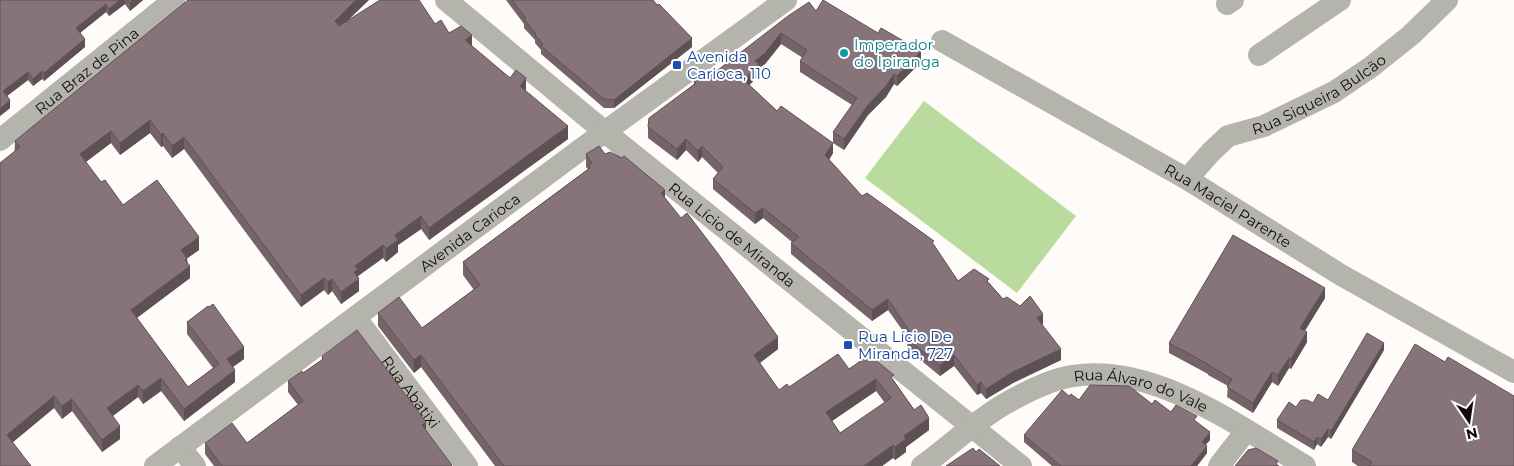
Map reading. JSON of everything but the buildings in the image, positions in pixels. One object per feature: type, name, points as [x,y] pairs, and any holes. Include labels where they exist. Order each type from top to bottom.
[{"type":"street","name":"Rua Braz de Pina","points":[[0,140],[174,0]]},
{"type":"street","name":"Rua Lício de Miranda","points":[[446,0],[605,132],[1021,466]]},
{"type":"street","name":"Avenida Carioca","points":[[155,466],[786,0]]},
{"type":"street","points":[[1259,54],[1340,0]]},
{"type":"street","name":"Rua Siqueira Bulcão","points":[[1187,179],[1228,136],[1264,126],[1334,92],[1378,62],[1411,35],[1447,0]]},
{"type":"street","name":"Rua Maciel Parente","points":[[942,41],[1187,179],[1341,275],[1514,372]]},
{"type":"street","name":"Rua Abatixi","points":[[356,318],[466,466]]},
{"type":"street","name":"Rua Álvaro do Vale","points":[[922,466],[1003,405],[1028,392],[1071,376],[1091,374],[1115,374],[1188,397],[1305,466]]},
{"type":"street","points":[[1220,466],[1246,431]]},
{"type":"street","points":[[180,447],[195,466]]},
{"type":"green space","points":[[924,101],[1076,216],[1017,293],[865,178]]},
{"type":"place","name":"Imperador do Ipiranga","points":[[844,53]]},
{"type":"place","name":"Avenida Carioca, 110","points":[[677,65]]},
{"type":"place","name":"Rua Lício De Miranda, 727","points":[[848,345]]}]
